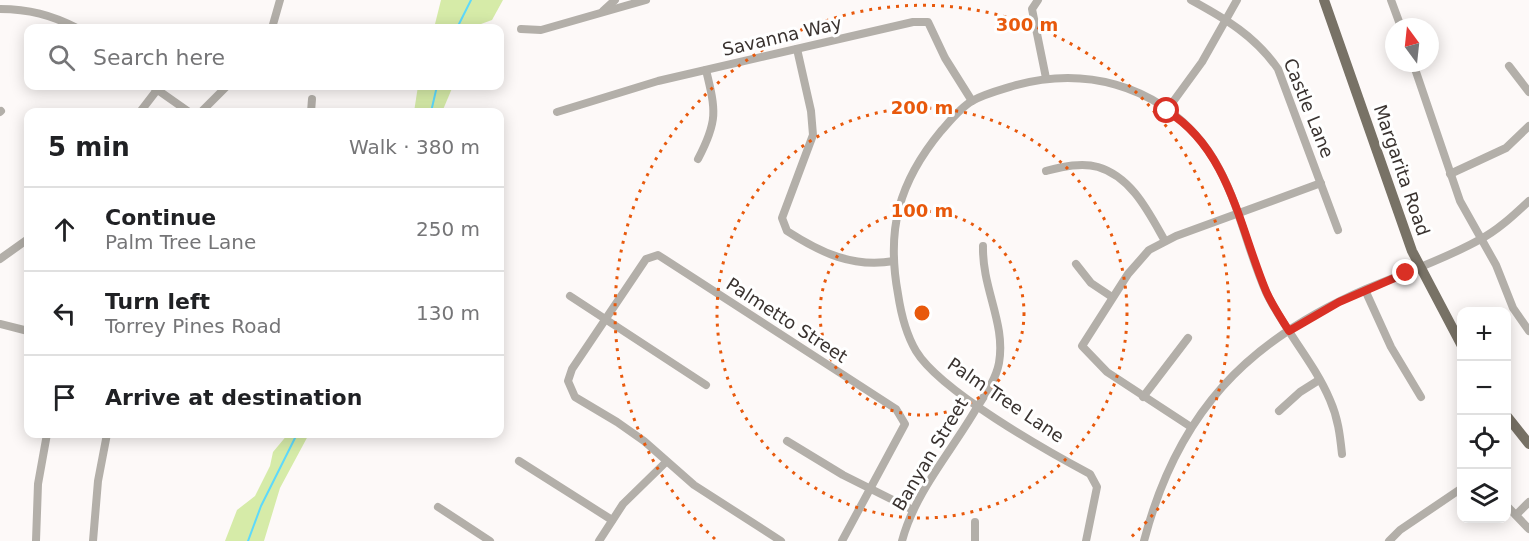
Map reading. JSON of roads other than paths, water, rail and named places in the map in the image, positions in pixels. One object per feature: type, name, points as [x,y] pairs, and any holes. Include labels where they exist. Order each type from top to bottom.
[{"type":"main road","name":"Margarita Road","points":[[1324,0],[1405,230],[1420,267],[1457,338]]},
{"type":"main road","points":[[1511,421],[1529,444]]},
{"type":"street","points":[[273,24],[280,0]]},
{"type":"street","points":[[600,14],[615,0]]},
{"type":"street","points":[[521,29],[541,30],[646,0]]},
{"type":"street","points":[[1038,0],[1032,9],[1046,78]]},
{"type":"street","name":"Castle Lane","points":[[1191,0],[1244,30],[1263,47],[1278,69],[1338,230]]},
{"type":"street","points":[[1167,111],[1227,20],[1237,0]]},
{"type":"street","points":[[1393,1],[1398,18]]},
{"type":"street","points":[[0,9],[25,9],[57,17],[70,24]]},
{"type":"street","name":"Savanna Way","points":[[557,112],[628,90],[706,70],[914,22],[928,22],[950,66],[972,101]]},
{"type":"street","points":[[797,49],[811,111],[813,135],[782,218],[787,231],[828,255],[854,263],[894,261]]},
{"type":"street","points":[[1509,66],[1529,92]]},
{"type":"street","points":[[698,159],[713,130],[714,111],[706,70]]},
{"type":"street","points":[[1416,72],[1466,215],[1496,265],[1513,308],[1529,331]]},
{"type":"street","name":"Palm Tree Lane","points":[[1086,541],[1097,487],[1090,474],[979,405],[938,376],[917,352],[902,317],[894,261],[896,211],[908,180],[924,152],[950,121],[972,101],[1005,88],[1046,78],[1074,76],[1107,81],[1140,94],[1167,111],[1200,140],[1219,166],[1267,294],[1319,380],[1337,419],[1342,454]]},
{"type":"street","points":[[143,108],[155,90]]},
{"type":"street","points":[[161,90],[184,108]]},
{"type":"street","points":[[205,108],[223,90]]},
{"type":"street","points":[[311,108],[312,99]]},
{"type":"street","points":[[1450,174],[1506,147],[1529,126]]},
{"type":"street","points":[[1046,171],[1073,165],[1097,166],[1124,182],[1142,200],[1165,242]]},
{"type":"street","points":[[1191,427],[1107,372],[1082,346],[1128,273],[1149,250],[1321,183]]},
{"type":"street","points":[[1144,541],[1162,480],[1191,427],[1230,376],[1289,331],[1365,290],[1481,240],[1529,201]]},
{"type":"street","points":[[0,259],[24,243]]},
{"type":"street","name":"Banyan Street","points":[[902,541],[913,510],[979,405],[998,366],[1000,348],[998,322],[982,268],[983,246]]},
{"type":"street","name":"Palmetto Street","points":[[606,320],[646,259],[658,255],[896,409],[905,424],[885,456],[870,489]]},
{"type":"street","points":[[1076,264],[1091,283],[1112,297]]},
{"type":"street","points":[[1365,290],[1391,347],[1421,397]]},
{"type":"street","points":[[570,296],[706,385]]},
{"type":"street","points":[[606,320],[572,369],[568,381],[575,398],[598,410],[644,441],[694,485],[781,541]]},
{"type":"street","points":[[0,324],[24,330]]},
{"type":"street","points":[[1143,397],[1188,338]]},
{"type":"street","points":[[1279,411],[1300,392],[1319,380]]},
{"type":"street","points":[[36,541],[38,484],[47,438]]},
{"type":"street","points":[[93,541],[98,481],[106,438]]},
{"type":"street","points":[[787,441],[870,489],[913,510]]},
{"type":"street","points":[[519,461],[612,520]]},
{"type":"street","points":[[599,541],[623,504],[666,462]]},
{"type":"street","points":[[842,541],[870,489]]},
{"type":"street","points":[[1389,541],[1400,530],[1457,491]]},
{"type":"street","points":[[1516,515],[1529,502]]},
{"type":"street","points":[[438,507],[490,541]]},
{"type":"street","points":[[1511,510],[1529,529]]},
{"type":"street","points":[[975,522],[975,541]]},
{"type":"waterway","points":[[459,24],[471,0]]},
{"type":"waterway","points":[[432,108],[436,90]]},
{"type":"waterway","points":[[248,541],[261,506],[295,438]]}]
